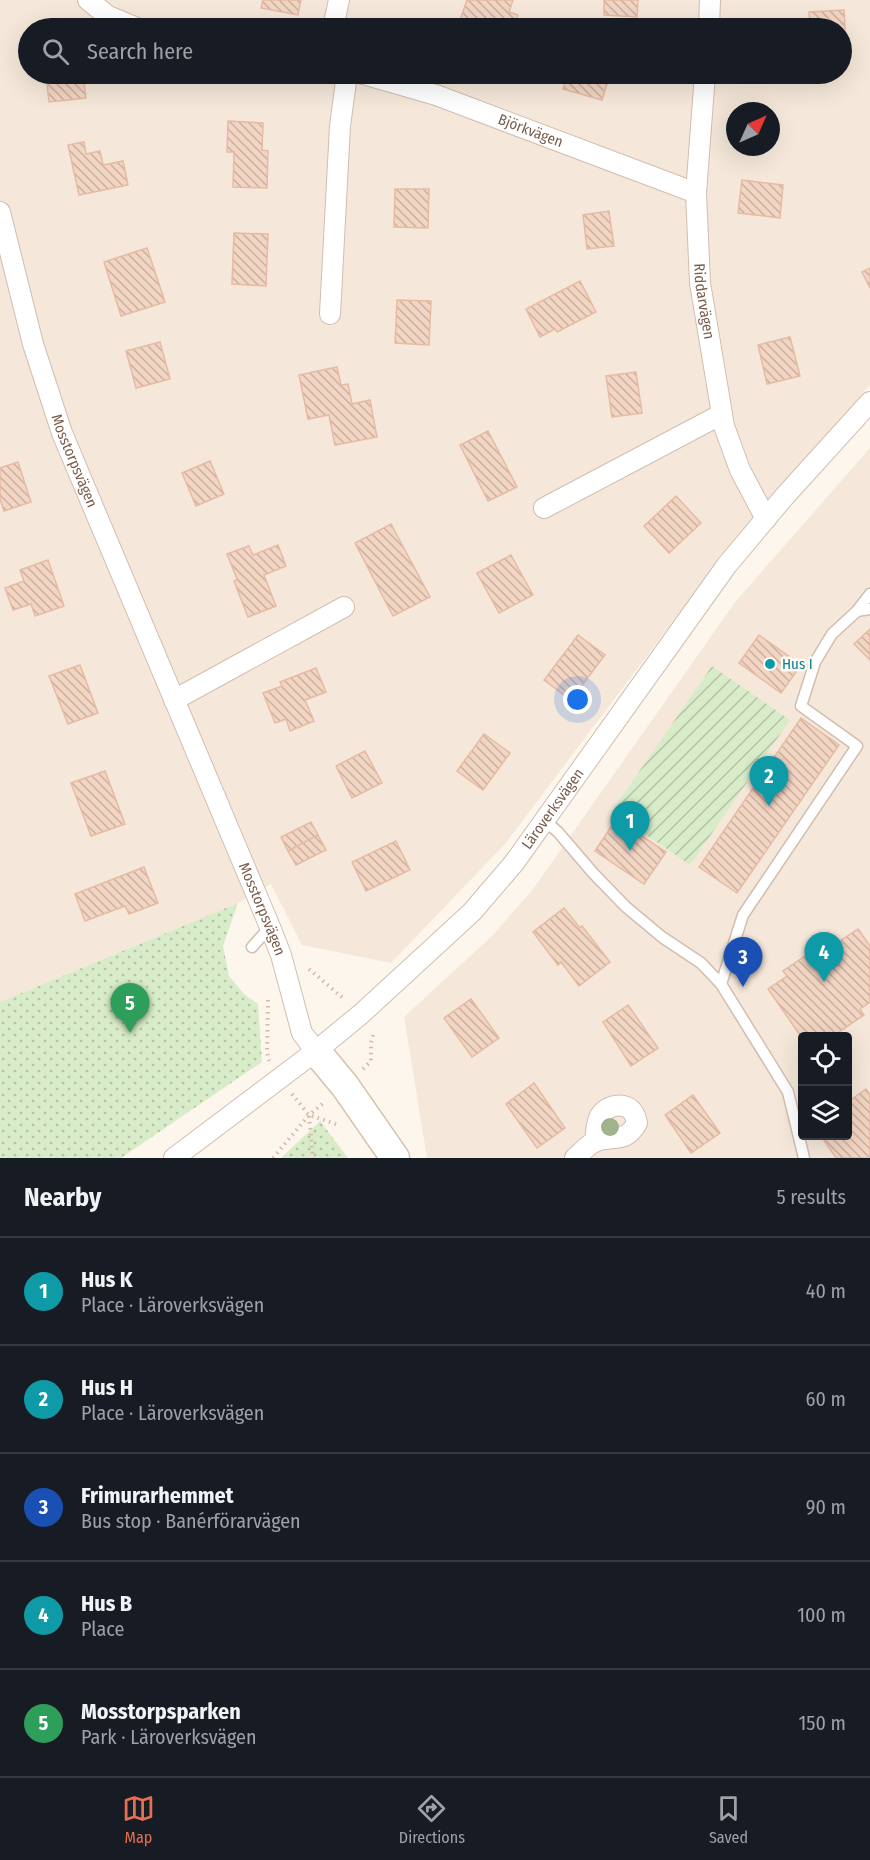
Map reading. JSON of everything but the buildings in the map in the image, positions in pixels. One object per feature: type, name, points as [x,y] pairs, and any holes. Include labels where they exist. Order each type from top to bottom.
[{"type":"street","points":[[88,0],[113,18]]},
{"type":"street","points":[[335,18],[339,0]]},
{"type":"street","points":[[709,18],[710,0]]},
{"type":"street","points":[[330,314],[340,126],[346,84]]},
{"type":"street","name":"Björkvägen","points":[[398,84],[436,95],[696,193]]},
{"type":"street","name":"Riddarvägen","points":[[704,84],[696,193],[699,284],[722,414],[740,470],[766,519]]},
{"type":"street","name":"Mosstorpsvägen","points":[[0,212],[33,344],[62,433],[270,927],[281,955],[302,1033],[316,1051]]},
{"type":"street","name":"Läroverksvägen","points":[[174,1158],[316,1051],[361,1014],[472,912],[514,863],[545,821],[727,565],[870,402]]},
{"type":"street","points":[[544,508],[722,414]]},
{"type":"street","points":[[174,700],[344,607]]},
{"type":"street","points":[[316,1051],[345,1086],[395,1158]]},
{"type":"street","points":[[575,1158],[595,1142]]},
{"type":"lane","points":[[720,984],[743,915],[857,746],[801,706],[815,662],[832,634],[870,594]]},
{"type":"lane","points":[[856,611],[870,609]]},
{"type":"lane","points":[[545,821],[558,832],[592,873],[626,907],[662,938],[701,963],[720,984],[788,1092],[804,1158]]},
{"type":"lane","points":[[252,947],[270,927]]},
{"type":"path","points":[[273,1158],[309,1115],[345,1086]]},
{"type":"path","points":[[309,1115],[313,1158]]},
{"type":"shaded area","points":[[0,0],[870,0],[870,385],[723,555],[505,844],[391,963],[302,945],[271,884],[238,903],[0,1002]]},
{"type":"shaded area","points":[[870,448],[870,1158],[427,1158],[404,1017],[493,935],[533,889],[736,601]]},
{"type":"green space","points":[[712,666],[790,720],[690,865],[612,811]]},
{"type":"green space","points":[[238,903],[223,946],[229,976],[244,994],[258,1004],[262,1062],[121,1158],[0,1158],[0,1002]]},
{"type":"green space","points":[[320,1121],[348,1158],[281,1158]]},
{"type":"place","name":"Hus I","points":[[770,664]]},
{"type":"place","name":"Hus H","points":[[769,806]]},
{"type":"place","name":"Hus K","points":[[630,851]]},
{"type":"place","name":"Hus B","points":[[824,982]]},
{"type":"place","name":"Frimurarhemmet","points":[[743,987]]},
{"type":"place","name":"Mosstorpsparken","points":[[130,1033]]}]
